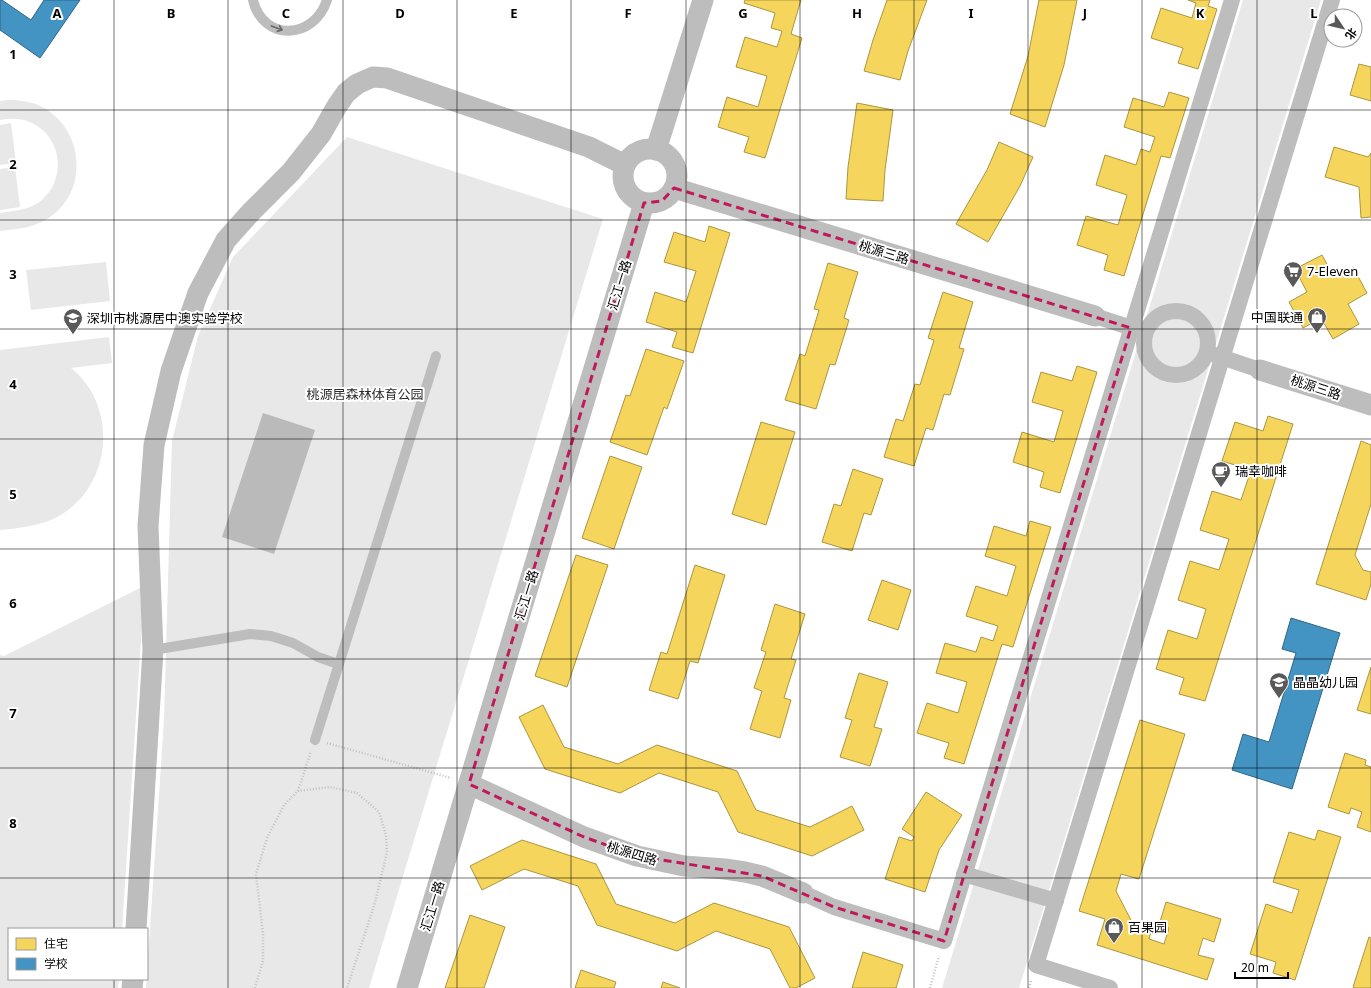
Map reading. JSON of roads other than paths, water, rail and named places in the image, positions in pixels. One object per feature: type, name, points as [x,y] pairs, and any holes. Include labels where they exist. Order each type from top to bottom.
[{"type":"street","points":[[656,150],[703,0]]},
{"type":"street","points":[[803,893],[834,907],[944,940],[1139,330],[1232,0]]},
{"type":"street","points":[[1110,988],[1036,965],[1332,0]]},
{"type":"street","points":[[136,928],[153,650],[148,526],[154,445],[171,371],[198,293],[226,240],[251,212],[291,172],[321,134],[346,93],[357,84],[373,77],[387,78],[589,147],[625,165]]},
{"type":"street","points":[[642,150],[656,150],[664,153],[670,158],[677,172],[676,181],[669,196],[662,201],[644,203],[630,195],[626,188],[623,177],[625,165],[629,159],[642,150]]},
{"type":"street","name":"桃源三路","points":[[674,188],[1095,316]]},
{"type":"street","name":"汇江一路","points":[[407,988],[644,203]]},
{"type":"street","points":[[1095,316],[1139,330],[1160,315],[1169,311],[1180,311],[1190,314],[1199,319],[1205,328],[1208,338],[1208,348],[1205,358],[1198,366],[1189,372],[1179,375],[1168,374],[1159,370],[1151,362],[1146,353],[1144,342],[1139,330]]},
{"type":"street","points":[[1207,352],[1260,370]]},
{"type":"street","name":"桃源三路","points":[[1260,370],[1371,405]]},
{"type":"street","name":"桃源四路","points":[[469,784],[577,834],[637,856],[684,866],[746,872],[762,876],[803,893]]},
{"type":"street","points":[[964,874],[1056,901]]},
{"type":"lane","points":[[253,0],[260,17],[268,24],[278,29],[289,31],[299,30],[318,19],[324,10],[327,0]]},
{"type":"lane","points":[[315,740],[436,356]]},
{"type":"lane","points":[[153,650],[250,634],[271,636],[293,643],[318,657],[338,664]]},
{"type":"place","name":"7-Eleven","points":[[1293,288]]},
{"type":"place","name":"中国联通","points":[[1317,334]]},
{"type":"place","name":"深圳市桃源居中澳实验学校","points":[[73,335]]},
{"type":"place","name":"瑞幸咖啡","points":[[1221,488]]},
{"type":"place","name":"晶晶幼儿园","points":[[1279,699]]},
{"type":"place","name":"百果园","points":[[1114,944]]},
{"type":"park label","name":"桃源居森林体育公园","points":[[365,394]]}]
